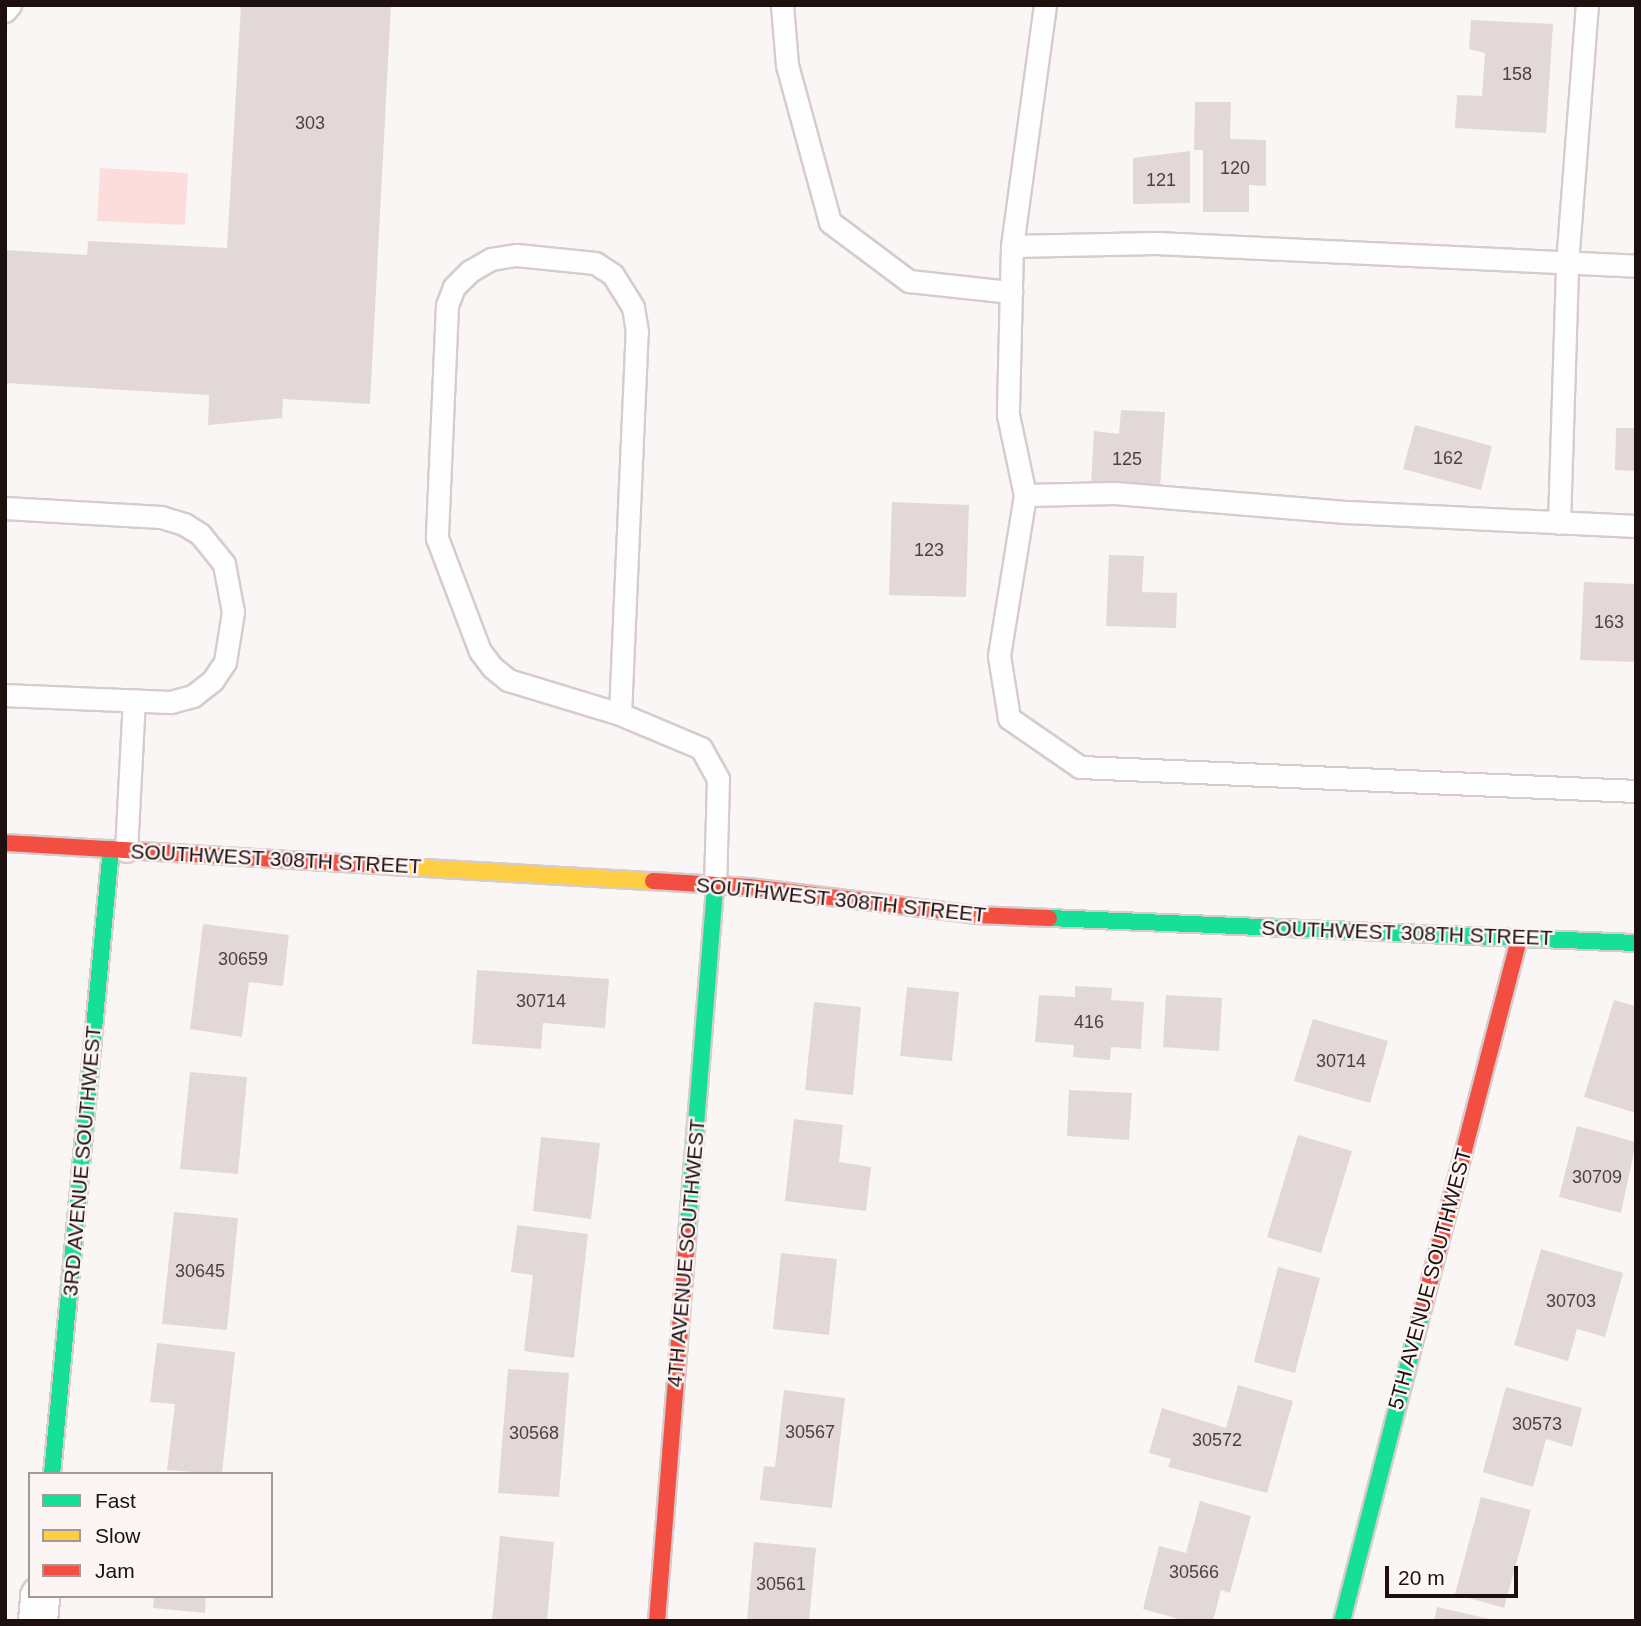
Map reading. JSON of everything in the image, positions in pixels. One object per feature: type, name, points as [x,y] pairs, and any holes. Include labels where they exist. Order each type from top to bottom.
[{"type":"street","name":"SOUTHWEST 308TH STREET","points":[[5,843],[715,885],[976,915],[1636,943]]},
{"type":"street","name":"3RD AVENUE SOUTHWEST","points":[[52,1472],[118,850]]},
{"type":"street","name":"4TH AVENUE SOUTHWEST","points":[[657,1621],[715,885]]},
{"type":"street","name":"5TH AVENUE SOUTHWEST","points":[[1342,1621],[1519,938]]},
{"type":"street","points":[[38,1621],[40,1598]]},
{"type":"lane","points":[[5,11],[9,5]]},
{"type":"lane","points":[[782,5],[787,65],[830,222],[909,281],[1011,292]]},
{"type":"lane","points":[[1045,5],[1012,246],[1007,415],[1025,495],[999,656],[1009,718],[1080,767],[1636,791]]},
{"type":"lane","points":[[1559,523],[1567,264],[1587,5]]},
{"type":"lane","points":[[1012,246],[1156,243],[1636,266]]},
{"type":"lane","points":[[620,714],[636,332],[633,307],[612,274],[595,263],[516,255],[491,259],[470,271],[454,287],[447,305],[437,538],[480,650],[492,667],[508,680],[620,714],[701,748],[714,764],[719,792],[715,885]]},
{"type":"lane","points":[[1025,495],[1115,493],[1348,512],[1636,526]]},
{"type":"lane","points":[[5,508],[161,517],[200,534],[224,564],[233,612],[225,662],[212,681],[193,695],[171,702],[5,695]]},
{"type":"lane","points":[[118,850],[134,700]]},
{"type":"shaded area","points":[[100,168],[188,173],[185,225],[97,221]]},
{"type":"building","points":[[241,5],[391,5],[370,404],[283,399],[282,418],[208,425],[209,395],[5,383],[5,250],[87,255],[88,241],[227,248]]},
{"type":"building","points":[[1471,20],[1553,24],[1546,133],[1455,128],[1457,95],[1482,96],[1485,53],[1469,49]]},
{"type":"building","points":[[1195,102],[1231,102],[1230,139],[1266,140],[1266,186],[1249,185],[1249,212],[1203,212],[1203,150],[1194,150]]},
{"type":"building","points":[[1190,151],[1190,203],[1133,204],[1133,158]]},
{"type":"building","points":[[1121,410],[1165,412],[1160,488],[1091,485],[1094,431],[1119,434]]},
{"type":"building","points":[[1415,425],[1492,446],[1481,490],[1403,469]]},
{"type":"building","points":[[1616,428],[1636,428],[1636,471],[1615,470]]},
{"type":"building","points":[[892,502],[969,505],[966,597],[889,595]]},
{"type":"building","points":[[1109,555],[1144,556],[1142,592],[1177,593],[1176,628],[1106,626]]},
{"type":"building","points":[[1584,582],[1636,584],[1636,662],[1580,660]]},
{"type":"building","points":[[203,924],[289,935],[283,986],[249,982],[242,1037],[190,1029]]},
{"type":"building","points":[[477,970],[609,979],[605,1028],[543,1023],[541,1049],[472,1044]]},
{"type":"building","points":[[1075,986],[1112,988],[1111,1000],[1144,1002],[1141,1049],[1111,1047],[1110,1060],[1073,1057],[1074,1045],[1035,1042],[1039,995],[1075,997]]},
{"type":"building","points":[[907,987],[959,992],[952,1061],[900,1056]]},
{"type":"building","points":[[1166,995],[1222,998],[1219,1051],[1163,1047]]},
{"type":"building","points":[[1614,1000],[1636,1006],[1636,1113],[1584,1097]]},
{"type":"building","points":[[814,1002],[861,1007],[853,1095],[805,1090]]},
{"type":"building","points":[[1313,1019],[1388,1041],[1370,1103],[1294,1081]]},
{"type":"building","points":[[190,1072],[247,1077],[238,1174],[180,1169]]},
{"type":"building","points":[[1069,1090],[1132,1093],[1129,1140],[1067,1136]]},
{"type":"building","points":[[794,1119],[843,1125],[839,1162],[871,1167],[866,1211],[785,1201]]},
{"type":"building","points":[[1577,1126],[1636,1142],[1621,1213],[1559,1197]]},
{"type":"building","points":[[1298,1135],[1352,1151],[1321,1253],[1267,1237]]},
{"type":"building","points":[[541,1137],[600,1143],[591,1219],[533,1211]]},
{"type":"building","points":[[174,1212],[238,1218],[227,1330],[162,1324]]},
{"type":"building","points":[[517,1225],[588,1234],[574,1358],[524,1351],[533,1275],[511,1272]]},
{"type":"building","points":[[1541,1249],[1623,1273],[1605,1337],[1577,1329],[1568,1361],[1514,1345]]},
{"type":"building","points":[[781,1253],[837,1259],[829,1335],[773,1329]]},
{"type":"building","points":[[1278,1267],[1320,1278],[1295,1373],[1254,1362]]},
{"type":"building","points":[[157,1343],[235,1352],[222,1472],[167,1470],[175,1404],[150,1402]]},
{"type":"building","points":[[508,1369],[569,1373],[559,1497],[498,1493]]},
{"type":"building","points":[[1238,1385],[1293,1401],[1267,1493],[1168,1467],[1171,1459],[1149,1453],[1162,1408],[1226,1428]]},
{"type":"building","points":[[1506,1387],[1582,1408],[1572,1447],[1546,1439],[1533,1487],[1483,1472]]},
{"type":"building","points":[[784,1390],[845,1398],[832,1508],[760,1500],[764,1466],[775,1467]]},
{"type":"building","points":[[1481,1497],[1531,1510],[1504,1608],[1455,1594]]},
{"type":"building","points":[[1200,1501],[1251,1516],[1230,1593],[1221,1590],[1213,1621],[1186,1621],[1143,1609],[1159,1546],[1186,1553]]},
{"type":"building","points":[[500,1536],[554,1542],[547,1621],[492,1621]]},
{"type":"building","points":[[754,1542],[816,1548],[809,1621],[747,1621]]},
{"type":"building","points":[[154,1598],[206,1598],[205,1613],[153,1608]]},
{"type":"building","points":[[1437,1607],[1494,1620],[1494,1621],[1434,1621]]},
{"type":"traffic: fast","points":[[52,1472],[111,849]]},
{"type":"traffic: fast","points":[[687,1236],[715,885]]},
{"type":"traffic: fast","points":[[1049,918],[1636,943]]},
{"type":"traffic: fast","points":[[1342,1621],[1424,1304]]},
{"type":"traffic: slow","points":[[390,866],[653,881]]},
{"type":"traffic: jam","points":[[5,843],[390,866]]},
{"type":"traffic: jam","points":[[653,881],[749,887],[976,915],[1049,918]]},
{"type":"traffic: jam","points":[[1424,1304],[1519,938]]},
{"type":"traffic: jam","points":[[657,1621],[687,1236]]}]
